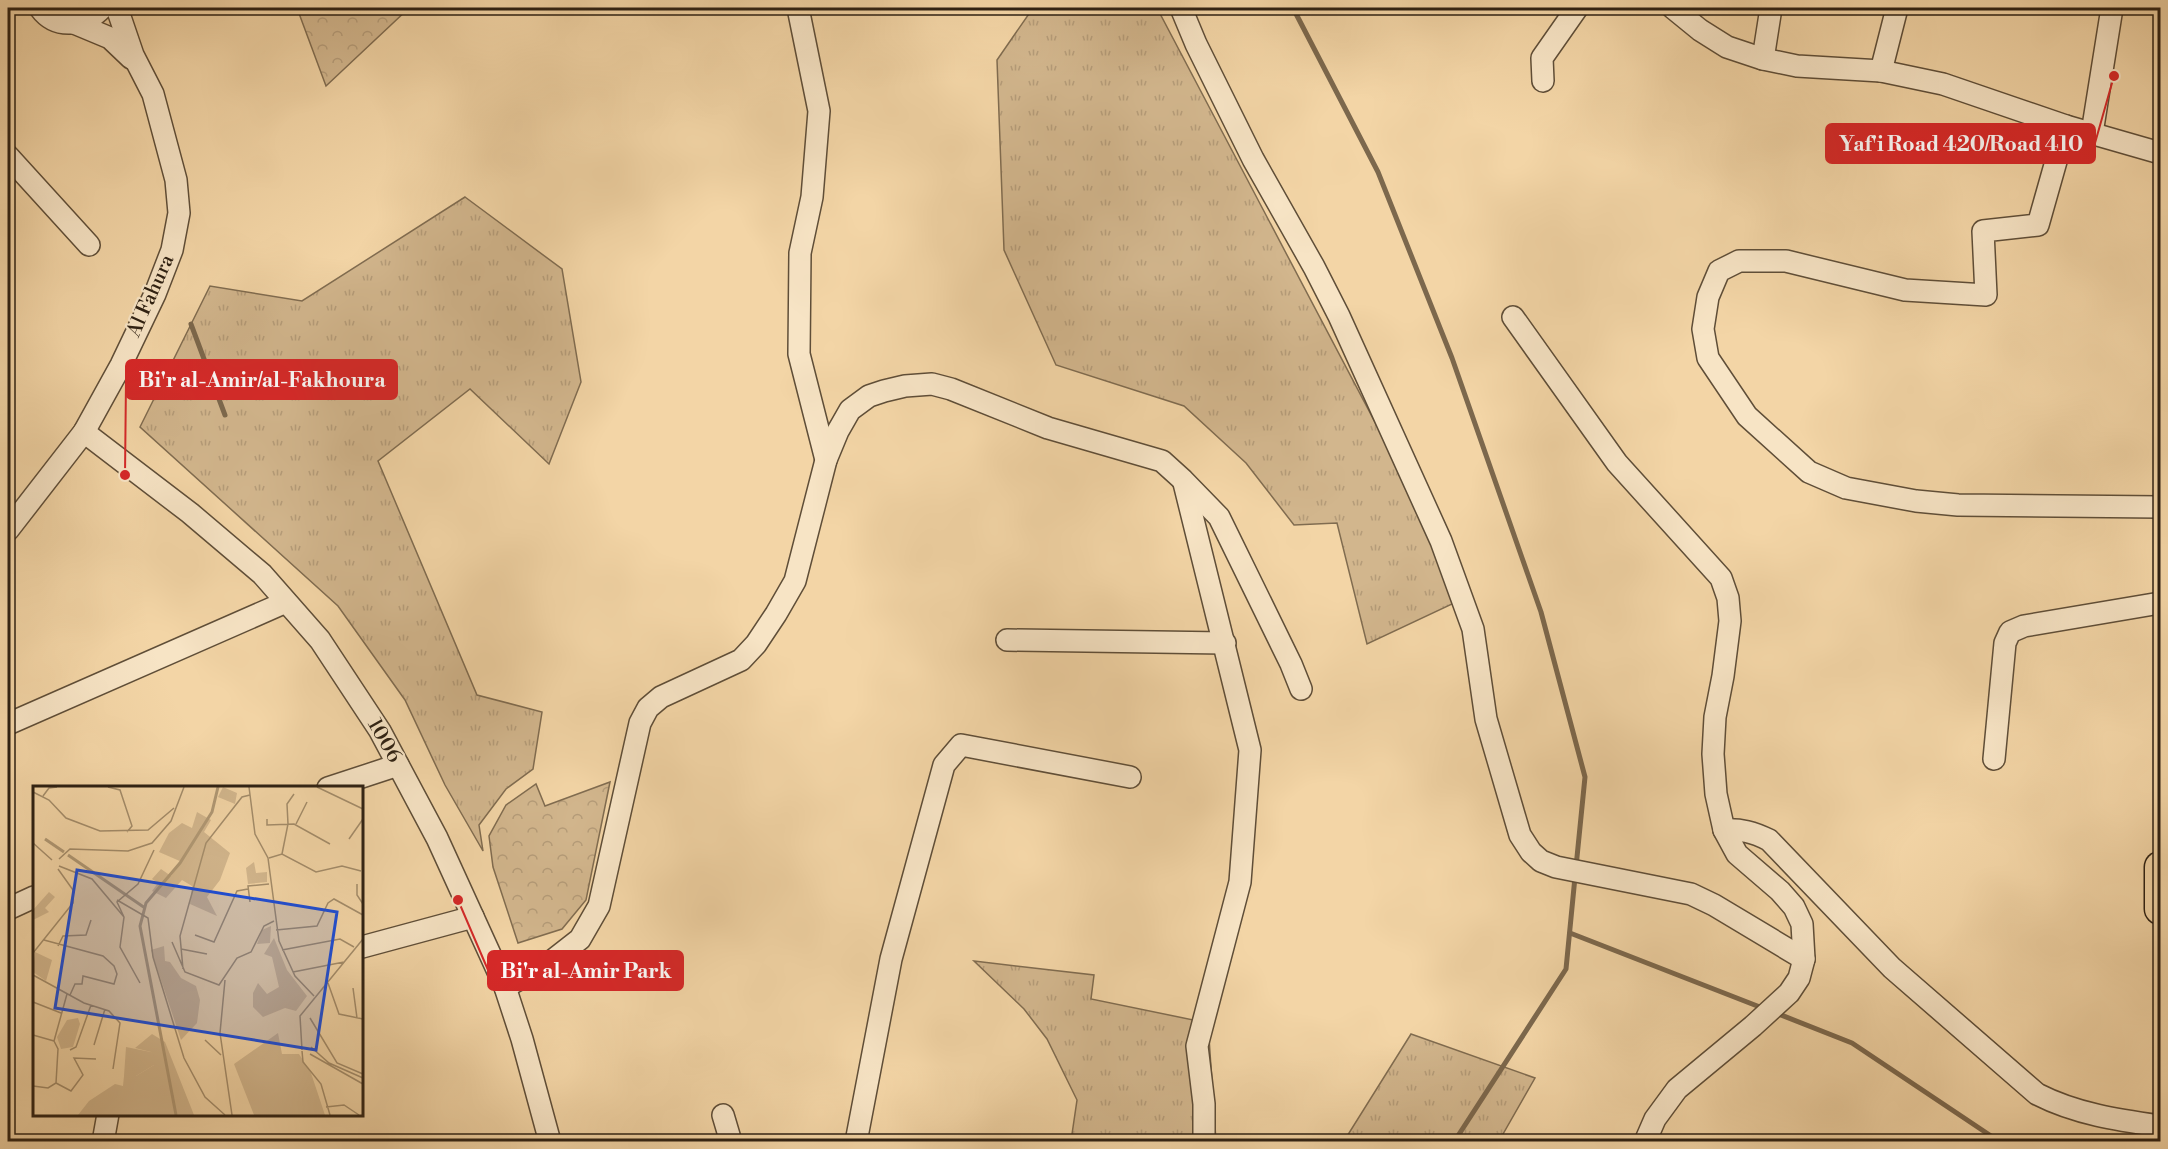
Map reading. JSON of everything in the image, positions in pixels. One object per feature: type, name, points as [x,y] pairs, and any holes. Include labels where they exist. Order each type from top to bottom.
[{"type":"highway","points":[[2160,867],[2160,909]]},
{"type":"street","points":[[74,23],[94,16],[102,8]]},
{"type":"street","name":"Al Fahura","points":[[8,530],[84,432],[155,294],[172,250],[179,213],[176,180],[153,94],[124,32],[117,8]]},
{"type":"street","points":[[798,8],[819,111],[812,197],[800,253],[799,354],[826,460]]},
{"type":"street","points":[[1181,8],[1252,159],[1314,267],[1339,316],[1441,541],[1473,629],[1486,719],[1520,835],[1531,852],[1541,861],[1556,867],[1691,894],[1714,905],[1804,959]]},
{"type":"street","points":[[1543,81],[1542,58],[1577,8]]},
{"type":"street","points":[[1673,8],[1700,30],[1727,47],[1763,59],[1797,66],[1881,71],[1943,84],[2066,126],[2160,153]]},
{"type":"street","points":[[1763,59],[1771,8]]},
{"type":"street","points":[[1881,71],[1898,8]]},
{"type":"street","points":[[2092,133],[2112,8]]},
{"type":"street","name":"Al Fahura","points":[[39,9],[55,20],[74,23],[110,38],[140,68]]},
{"type":"street","points":[[2066,126],[2038,225],[1983,231],[1986,295],[1905,290],[1785,261],[1739,261],[1719,271],[1708,297],[1703,329],[1708,358],[1747,416],[1809,472],[1846,488],[1916,501],[1958,505],[2160,507]]},
{"type":"street","points":[[8,156],[90,245]]},
{"type":"street","points":[[1513,317],[1617,463],[1721,578],[1728,598],[1730,621],[1715,717],[1713,754],[1716,794],[1724,830],[1737,854],[1780,891],[1794,907],[1802,924],[1804,959],[1799,978],[1789,993],[1677,1089],[1655,1119],[1645,1142]]},
{"type":"street","points":[[505,987],[548,964],[580,939],[599,906],[640,723],[648,708],[661,697],[741,660],[756,644],[786,600],[795,581],[826,460],[838,431],[850,410],[869,396],[905,386],[932,384],[951,389],[1048,428],[1162,461],[1219,517],[1301,689]]},
{"type":"street","name":"1006","points":[[84,432],[190,513],[262,574],[320,640],[380,731],[437,837],[505,987],[522,1039],[550,1142]]},
{"type":"street","points":[[1183,480],[1250,750],[1240,882],[1197,1046],[1204,1104],[1204,1142]]},
{"type":"street","points":[[8,724],[286,602]]},
{"type":"street","points":[[1994,759],[2005,643],[2010,632],[2024,626],[2160,603]]},
{"type":"street","points":[[1007,640],[1225,643]]},
{"type":"street","points":[[856,1142],[891,959],[944,765],[960,745],[1130,777]]},
{"type":"street","points":[[334,786],[398,765]]},
{"type":"street","points":[[1724,830],[1739,829],[1756,833],[1769,840],[1892,968],[2037,1094],[2053,1102],[2104,1118],[2160,1126]]},
{"type":"street","points":[[8,909],[33,897]]},
{"type":"street","points":[[363,947],[473,917]]},
{"type":"street","points":[[723,1115],[730,1142]]},
{"type":"street","points":[[103,1142],[108,1116]]},
{"type":"green space","points":[[297,8],[409,8],[326,86]]},
{"type":"green space","points":[[1033,8],[1157,8],[1467,597],[1367,644],[1337,523],[1294,525],[1246,463],[1184,406],[1056,365],[1004,250],[997,60]]},
{"type":"green space","points":[[465,197],[562,269],[581,382],[549,464],[470,389],[378,461],[477,695],[542,712],[533,769],[506,789],[479,825],[483,851],[445,785],[405,700],[338,606],[140,427],[210,286],[302,301]]},
{"type":"green space","points":[[610,782],[586,900],[562,929],[518,943],[493,867],[489,836],[506,805],[536,784],[545,806]]},
{"type":"green space","points":[[974,961],[1094,975],[1091,999],[1208,1023],[1216,1141],[1071,1141],[1077,1100],[1047,1039],[1024,1009]]},
{"type":"green space","points":[[1411,1034],[1535,1078],[1499,1141],[1344,1141]]},
{"type":"waterway","points":[[1293,8],[1378,172],[1452,358],[1541,612],[1585,777],[1576,867]]},
{"type":"waterway","points":[[191,324],[225,415]]},
{"type":"waterway","points":[[1454,1142],[1566,969],[1575,877]]},
{"type":"waterway","points":[[1570,933],[1765,1009]]},
{"type":"waterway","points":[[1776,1013],[1852,1043],[2000,1142]]},
{"type":"place","name":"Yaf'i Road 420/Road 410","points":[[2114,76]]},
{"type":"place","name":"Bi'r al-Amir/al-Fakhoura","points":[[125,475]]},
{"type":"place","name":"Bi'r al-Amir Park","points":[[458,900]]}]
